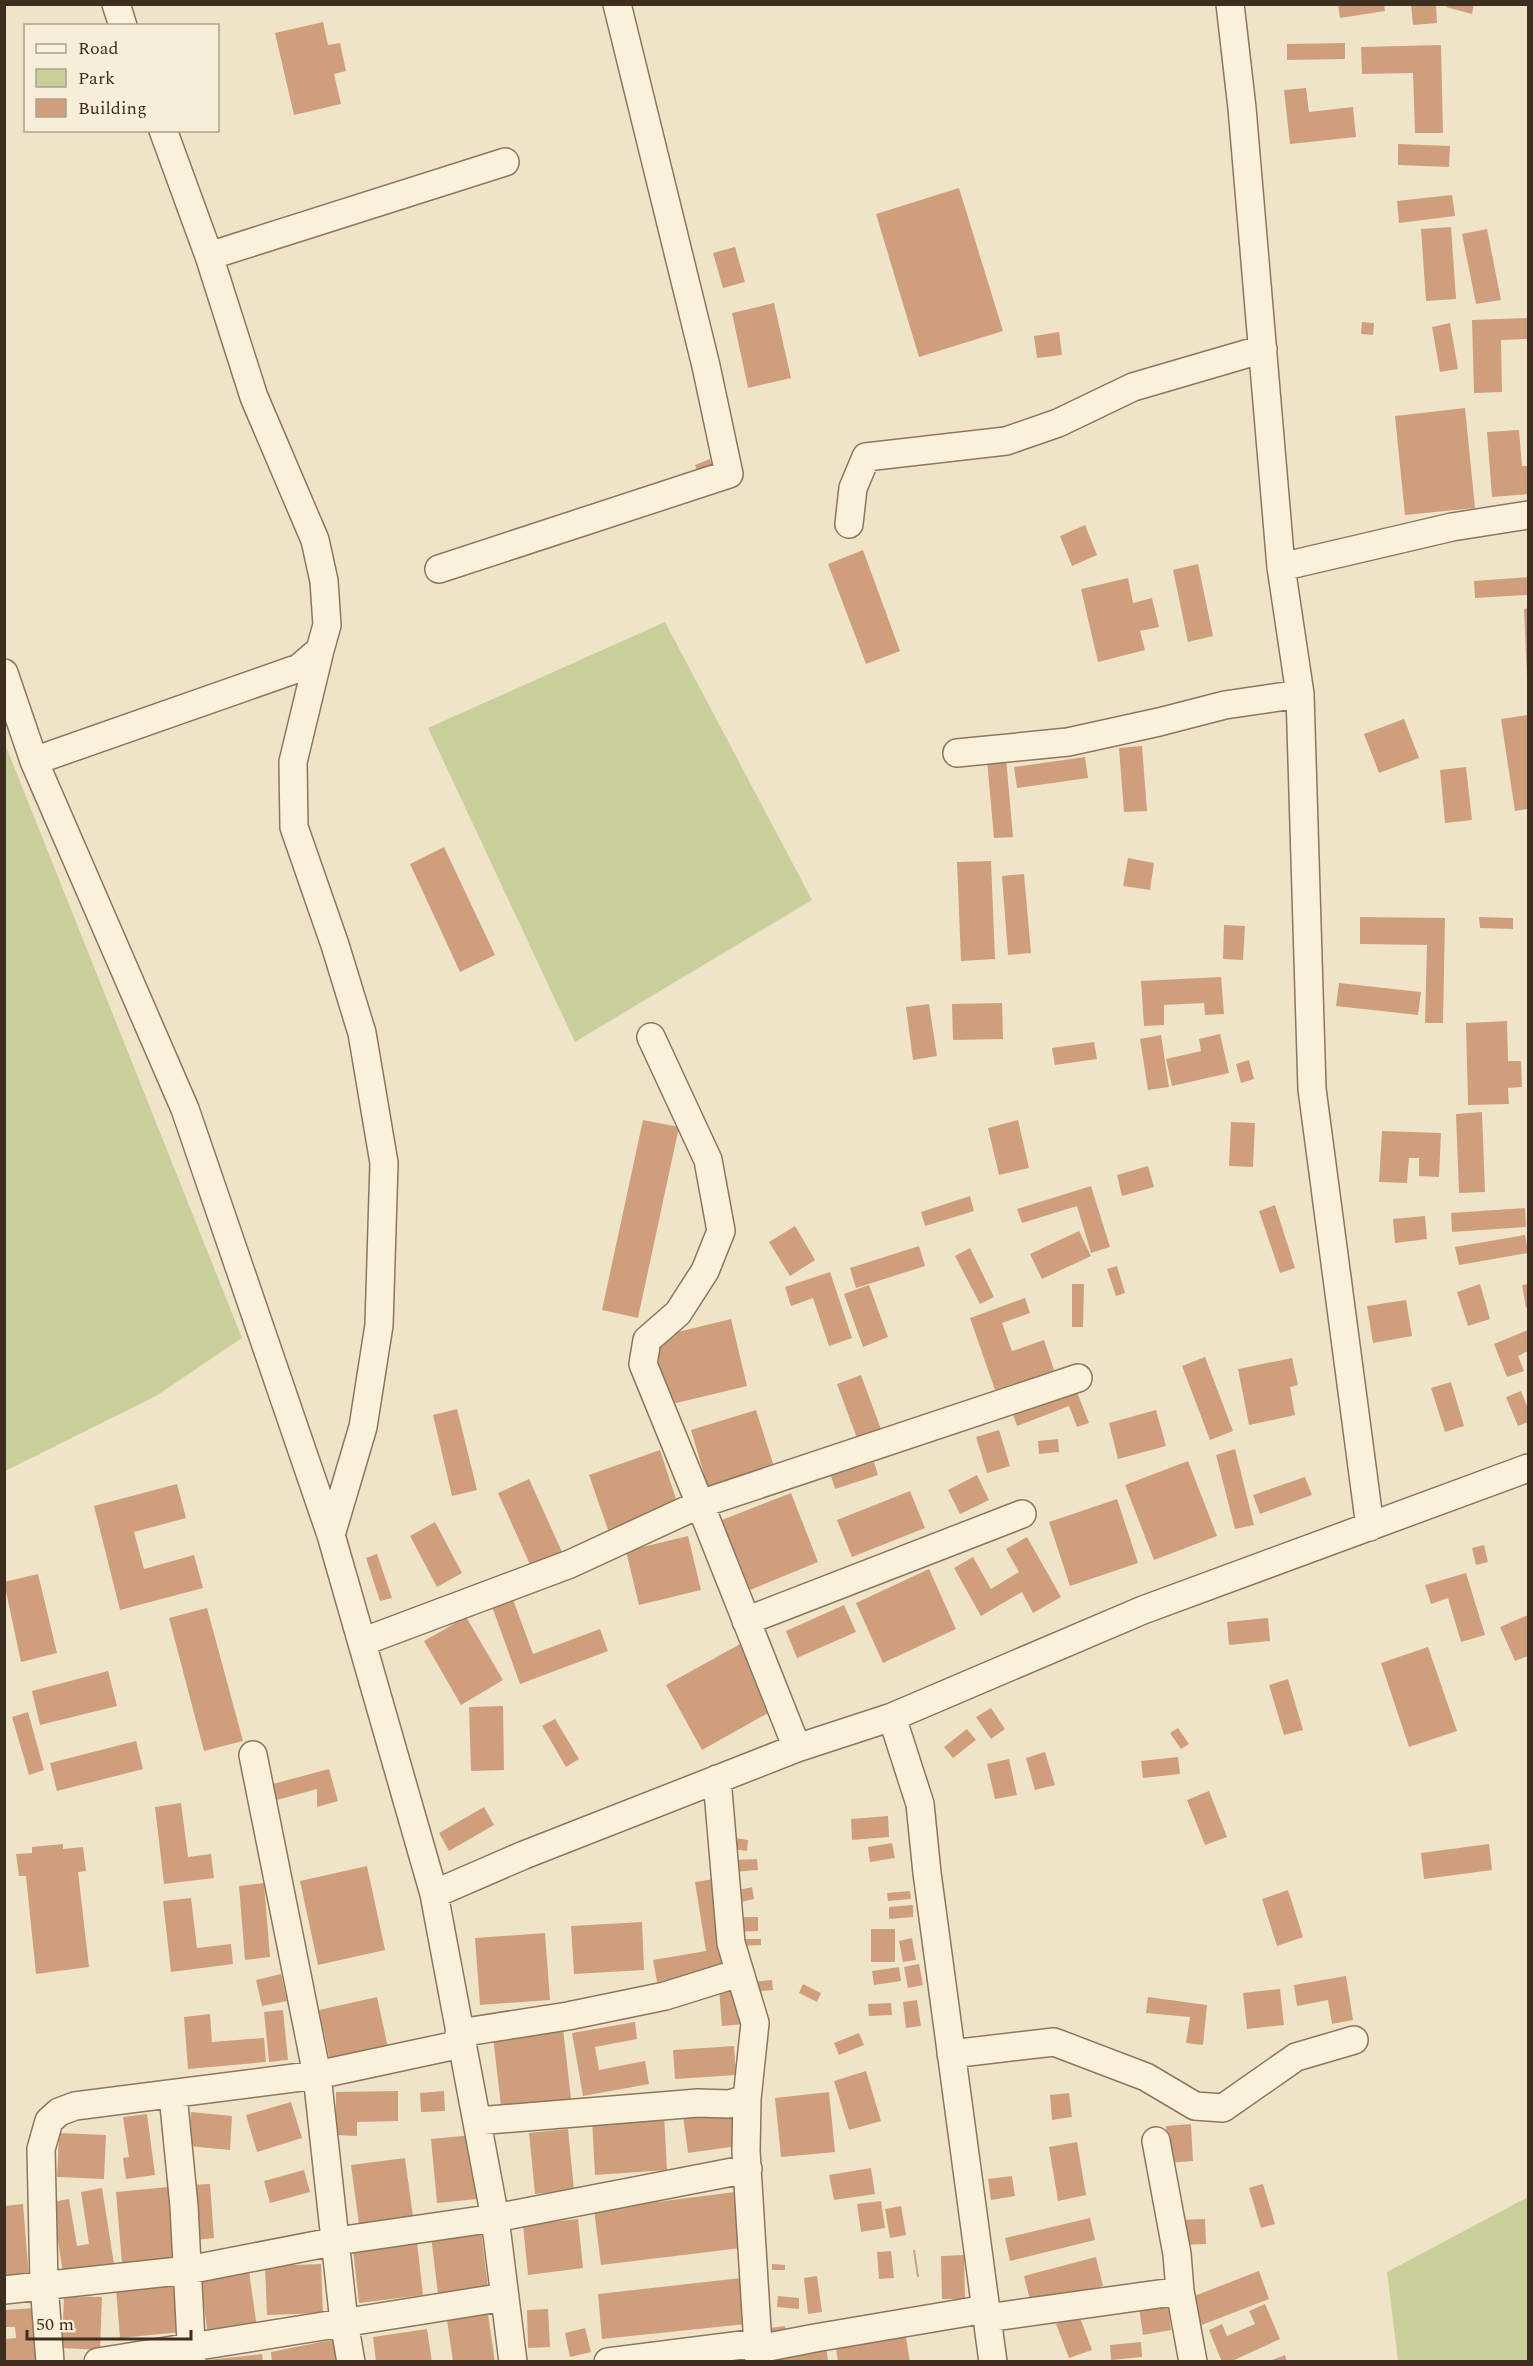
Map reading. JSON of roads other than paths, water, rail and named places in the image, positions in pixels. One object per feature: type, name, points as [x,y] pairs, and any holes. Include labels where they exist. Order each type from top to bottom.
[{"type":"street","points":[[116,4],[122,24]]},
{"type":"street","points":[[439,569],[729,474],[706,366],[617,4]]},
{"type":"street","points":[[1230,4],[1242,108],[1281,567],[1300,694],[1312,1089],[1370,1527]]},
{"type":"street","points":[[164,132],[209,256],[254,397],[315,540],[324,581],[327,625],[292,762],[294,827],[335,945],[362,1033],[384,1163],[379,1325],[363,1427],[331,1535]]},
{"type":"street","points":[[209,256],[505,162]]},
{"type":"street","points":[[849,524],[853,488],[866,457],[1006,441],[1058,423],[1133,387],[1263,349]]},
{"type":"street","points":[[1281,567],[1452,527],[1528,515]]},
{"type":"street","points":[[34,761],[299,668],[320,650]]},
{"type":"street","points":[[4,673],[34,761],[185,1109],[331,1535],[434,1894],[495,2218],[513,2361]]},
{"type":"street","points":[[957,753],[1068,742],[1225,705],[1300,694]]},
{"type":"street","points":[[651,1037],[708,1160],[721,1231],[705,1271],[678,1313],[647,1340],[643,1364],[797,1748]]},
{"type":"street","points":[[362,1642],[570,1564],[700,1504],[1078,1378]]},
{"type":"street","points":[[434,1894],[524,1855],[797,1748],[892,1717],[1143,1610],[1528,1468]]},
{"type":"street","points":[[746,1621],[1022,1514]]},
{"type":"street","points":[[892,1717],[920,1804],[993,2361]]},
{"type":"street","points":[[253,1755],[317,2075],[337,2241],[344,2322],[351,2361]]},
{"type":"street","points":[[717,1779],[731,1943],[755,2023],[747,2098],[748,2169],[758,2351]]},
{"type":"street","points":[[50,2361],[44,2284],[41,2149],[49,2121],[59,2112],[75,2106],[317,2075],[460,2039],[665,1996],[739,1972]]},
{"type":"street","points":[[951,2054],[1054,2042],[1146,2077],[1195,2106],[1224,2108],[1296,2057],[1354,2040]]},
{"type":"street","points":[[173,2095],[188,2270],[191,2354]]},
{"type":"street","points":[[477,2121],[698,2103],[729,2104],[747,2098]]},
{"type":"street","points":[[1156,2141],[1177,2254],[1180,2291],[1193,2361]]},
{"type":"street","points":[[4,2290],[188,2270],[337,2241],[495,2218],[748,2169]]},
{"type":"street","points":[[608,2361],[758,2351],[815,2338],[986,2314],[1180,2291]]},
{"type":"street","points":[[98,2361],[191,2354],[344,2322],[505,2296]]}]
